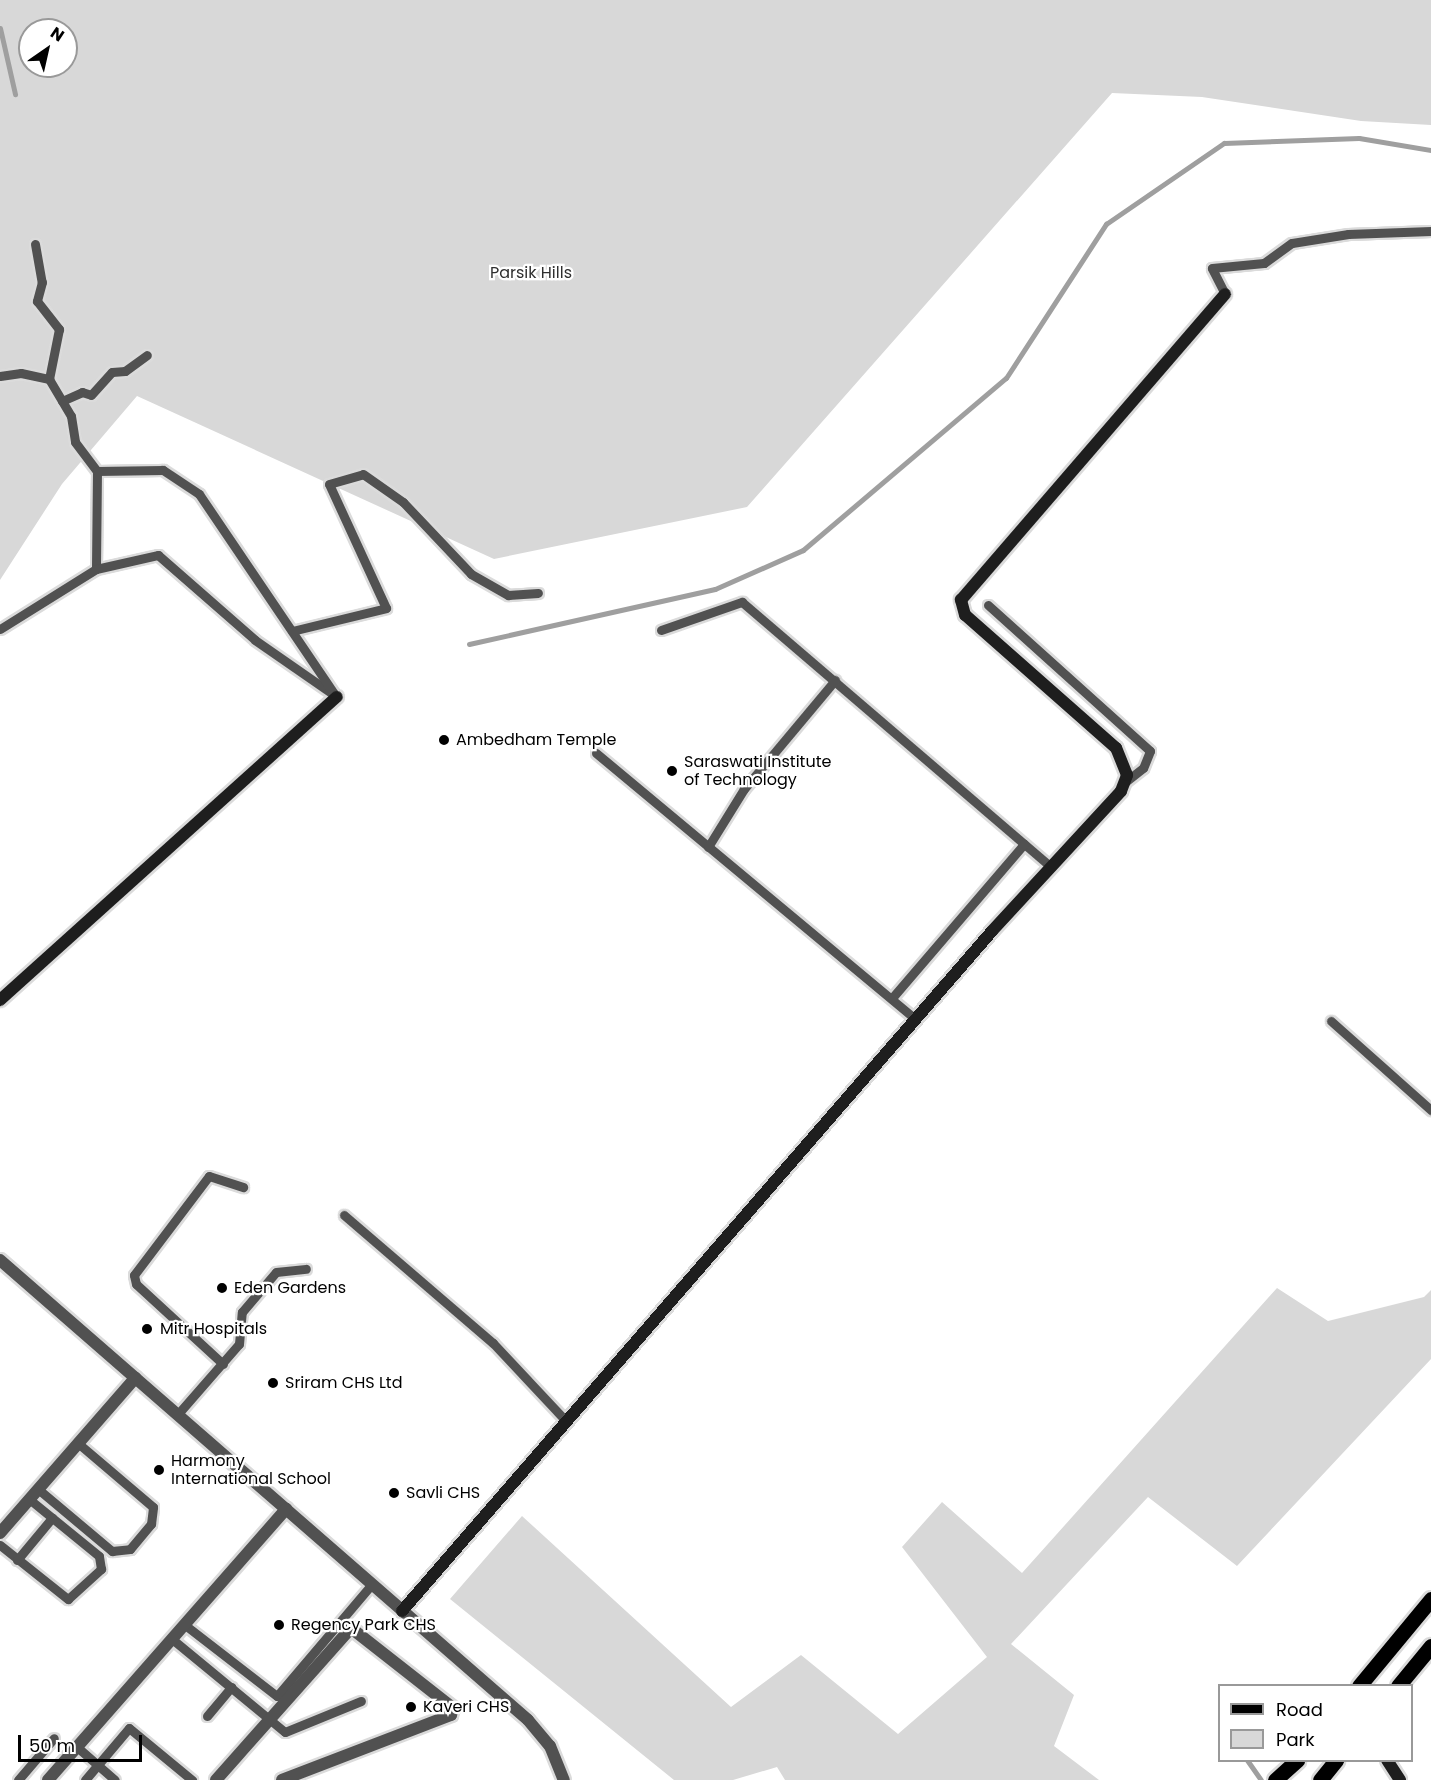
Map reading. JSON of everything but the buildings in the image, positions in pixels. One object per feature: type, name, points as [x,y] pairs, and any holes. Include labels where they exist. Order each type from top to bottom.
[{"type":"main road","points":[[1361,1684],[1431,1599]]},
{"type":"main road","points":[[1400,1684],[1431,1646]]},
{"type":"main road","points":[[1275,1780],[1296,1762]]},
{"type":"main road","points":[[1320,1780],[1335,1762]]},
{"type":"street","points":[[402,1611],[564,1419],[1125,782],[1125,763],[1116,748],[965,615],[961,600],[1225,294]]},
{"type":"street","points":[[0,1000],[337,698]]},
{"type":"street","points":[[0,1260],[540,1733],[564,1780]]},
{"type":"street","points":[[0,1533],[135,1378]]},
{"type":"street","points":[[48,1780],[286,1509]]},
{"type":"street","points":[[216,1780],[351,1628],[453,1708],[451,1715],[282,1780]]},
{"type":"street","points":[[1388,1762],[1400,1780]]},
{"type":"lane","points":[[1225,294],[1212,268],[1264,263],[1292,243],[1348,234],[1431,231]]},
{"type":"lane","points":[[35,244],[42,282],[37,301],[58,329],[49,379],[71,416],[75,442],[97,471],[96,569]]},
{"type":"lane","points":[[62,401],[82,392],[90,395],[112,372],[125,371],[147,355]]},
{"type":"lane","points":[[0,376],[21,373],[49,379]]},
{"type":"lane","points":[[97,471],[162,470],[199,494],[337,698]]},
{"type":"lane","points":[[292,631],[386,608],[329,484],[363,474],[404,502],[471,574],[508,596],[538,592]]},
{"type":"lane","points":[[0,629],[96,569],[158,555],[255,640],[337,698]]},
{"type":"lane","points":[[661,630],[742,602],[1051,867]]},
{"type":"lane","points":[[988,605],[1150,752],[1143,768],[1125,782]]},
{"type":"lane","points":[[708,847],[744,789],[834,680]]},
{"type":"lane","points":[[596,753],[915,1018]]},
{"type":"lane","points":[[892,998],[1024,844]]},
{"type":"lane","points":[[1331,1021],[1431,1110]]},
{"type":"lane","points":[[223,1364],[136,1284],[134,1275],[209,1176],[243,1187]]},
{"type":"lane","points":[[344,1215],[494,1343],[564,1419]]},
{"type":"lane","points":[[177,1415],[239,1344],[242,1312],[276,1272],[306,1269]]},
{"type":"lane","points":[[38,1489],[112,1551],[130,1549],[152,1524],[153,1507],[79,1444]]},
{"type":"lane","points":[[0,1545],[68,1599],[101,1569],[99,1556],[29,1500]]},
{"type":"lane","points":[[17,1560],[52,1518]]},
{"type":"lane","points":[[185,1624],[278,1696],[371,1585]]},
{"type":"lane","points":[[172,1639],[271,1718],[285,1732],[361,1701]]},
{"type":"lane","points":[[207,1716],[231,1687]]},
{"type":"lane","points":[[85,1780],[96,1764],[129,1728],[192,1780]]},
{"type":"lane","points":[[18,1780],[54,1738]]},
{"type":"lane","points":[[76,1747],[115,1780]]},
{"type":"green space","name":"Parsik Hills","points":[[0,0],[1431,0],[1431,125],[1361,121],[1202,97],[1112,93],[747,507],[494,559],[137,396],[62,484],[0,580]]},
{"type":"green space","points":[[1277,1288],[1328,1321],[1424,1297],[1431,1290],[1431,1359],[1237,1566],[1148,1497],[1011,1644],[1074,1695],[1054,1746],[1099,1780],[785,1780],[777,1767],[733,1780],[674,1780],[450,1599],[522,1516],[731,1707],[801,1655],[898,1734],[987,1657],[902,1547],[942,1502],[1022,1573]]},
{"type":"waterway","points":[[0,28],[15,94]]},
{"type":"waterway","points":[[469,644],[715,589],[803,550],[1006,378],[1106,224],[1224,143],[1359,138],[1431,150]]},
{"type":"waterway","points":[[1248,1762],[1261,1780]]},
{"type":"place","name":"Ambedham Temple","points":[[444,740]]},
{"type":"place","name":"Saraswati Institute of Technology","points":[[672,771]]},
{"type":"place","name":"Eden Gardens","points":[[222,1288]]},
{"type":"place","name":"Mitr Hospitals","points":[[147,1329]]},
{"type":"place","name":"Sriram CHS Ltd","points":[[273,1383]]},
{"type":"place","name":"Harmony International School","points":[[159,1470]]},
{"type":"place","name":"Savli CHS","points":[[394,1493]]},
{"type":"place","name":"Regency Park CHS","points":[[279,1625]]},
{"type":"place","name":"Kaveri CHS","points":[[411,1707]]}]
